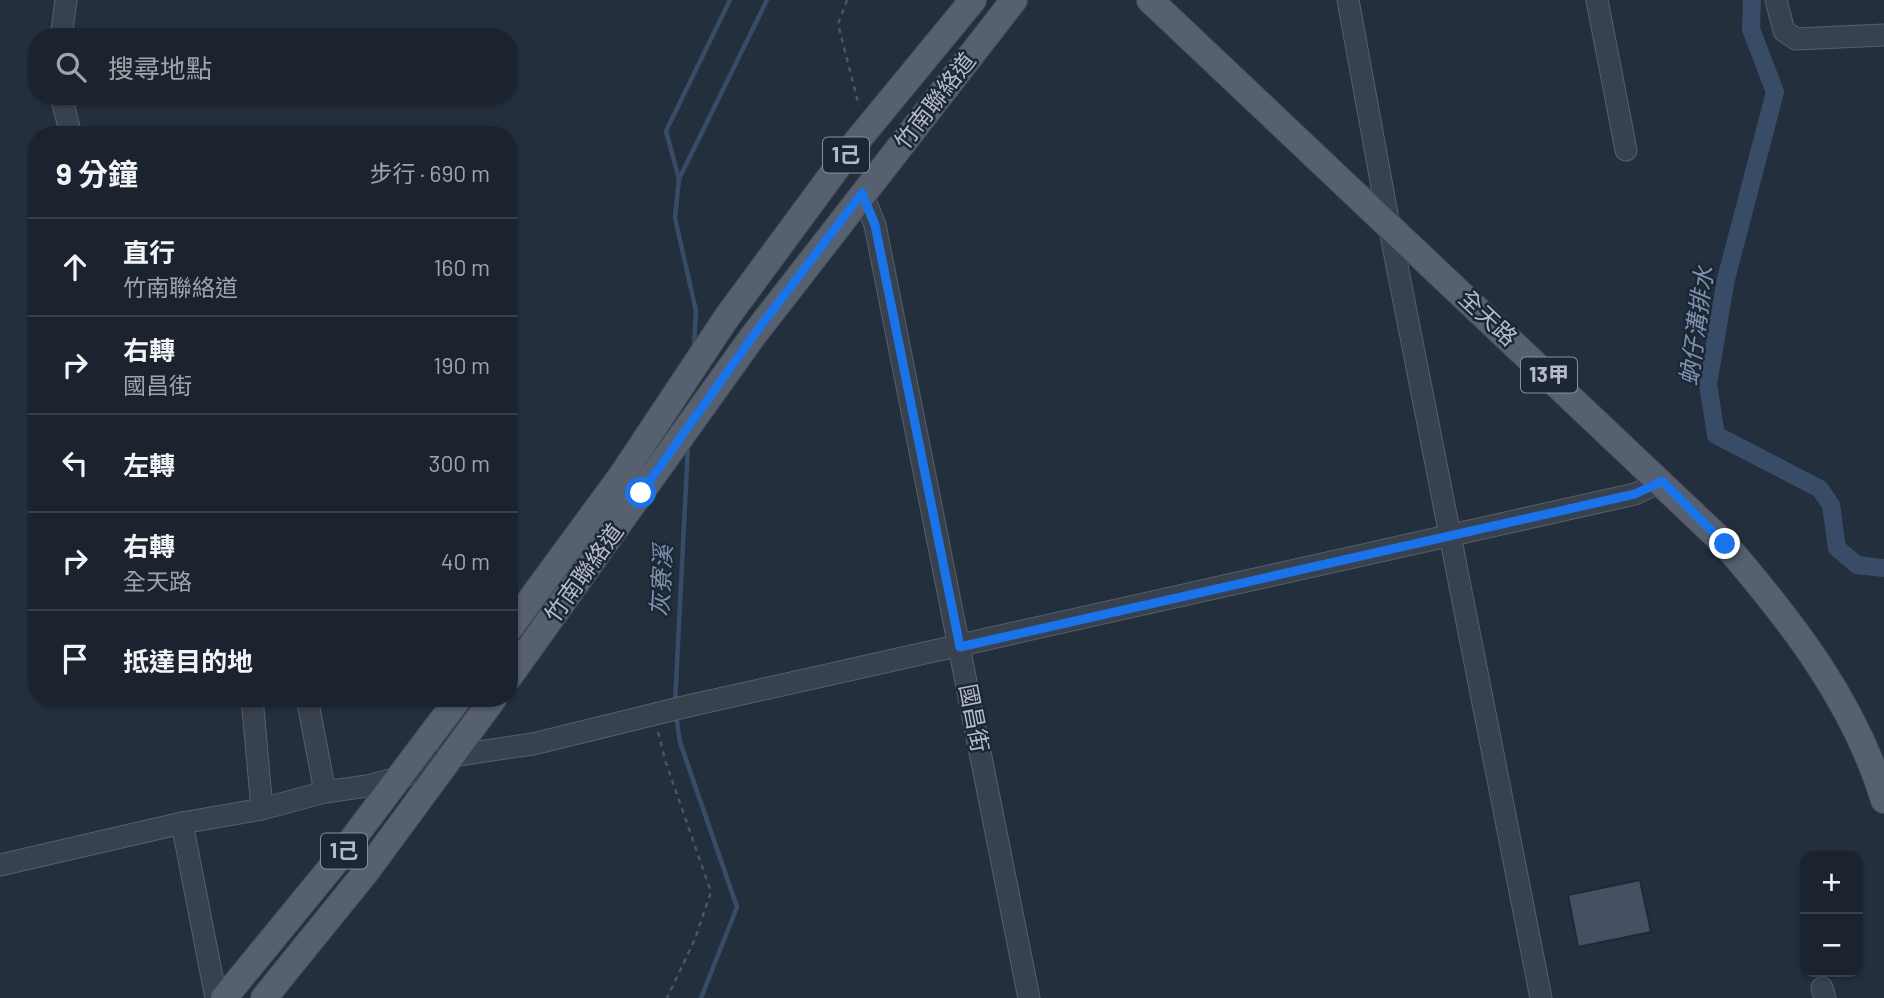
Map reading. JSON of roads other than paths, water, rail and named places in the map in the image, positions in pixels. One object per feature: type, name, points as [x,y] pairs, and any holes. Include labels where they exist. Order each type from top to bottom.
[{"type":"main road","name":"竹南聯絡道","points":[[518,617],[622,475],[727,317],[866,130],[973,0]]},
{"type":"main road","name":"竹南聯絡道","points":[[518,664],[753,336],[1014,0]]},
{"type":"main road","name":"全天路","points":[[1150,0],[1662,481],[1725,544],[1780,609],[1842,698],[1874,767],[1884,800]]},
{"type":"main road","name":"1己","points":[[224,998],[401,777],[452,707]]},
{"type":"main road","name":"1己","points":[[264,998],[366,872],[487,707]]},
{"type":"street","points":[[62,28],[66,0]]},
{"type":"street","points":[[1348,0],[1389,225],[1541,998]]},
{"type":"street","points":[[1597,0],[1626,150]]},
{"type":"street","points":[[1776,0],[1784,31],[1796,38],[1884,35]]},
{"type":"street","points":[[63,105],[69,126]]},
{"type":"street","name":"國昌街","points":[[862,193],[875,225],[1029,998]]},
{"type":"street","points":[[0,865],[401,777],[452,756],[533,744],[688,706],[1635,494],[1662,481]]},
{"type":"street","points":[[253,707],[262,809]]},
{"type":"street","points":[[309,707],[325,792]]},
{"type":"street","points":[[182,823],[216,998]]},
{"type":"waterway","name":"灰寮溪","points":[[694,346],[696,311],[675,218],[679,179],[666,131],[730,0]]},
{"type":"waterway","points":[[679,179],[767,0]]},
{"type":"waterway","name":"蚋仔溝排水","points":[[1752,0],[1751,29],[1775,92],[1726,279],[1708,384],[1716,435],[1820,489],[1831,505],[1837,548],[1857,565],[1884,568]]},
{"type":"waterway","name":"灰寮溪","points":[[675,703],[688,446]]},
{"type":"waterway","name":"灰寮溪","points":[[676,715],[680,742],[737,907],[701,998]]}]
